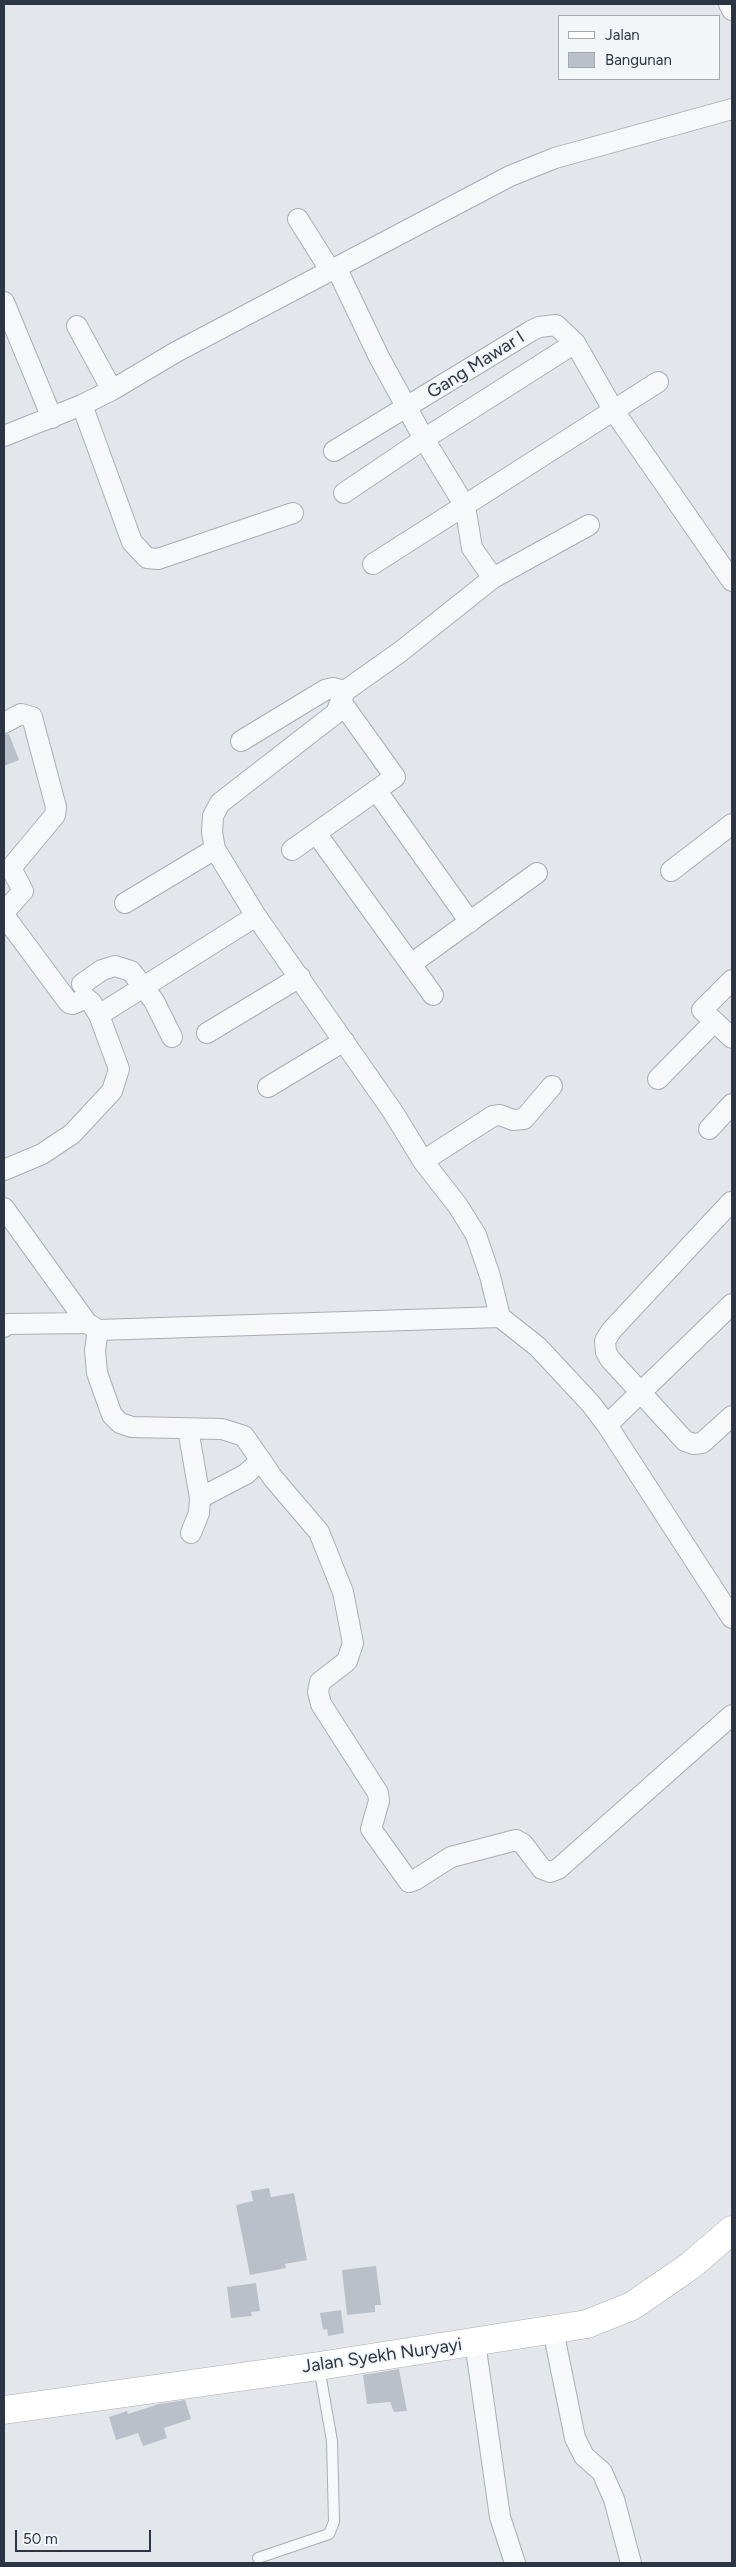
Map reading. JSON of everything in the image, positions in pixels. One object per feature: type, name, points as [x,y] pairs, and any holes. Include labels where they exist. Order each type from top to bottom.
[{"type":"main road","name":"Jalan Syekh Nuryayi","points":[[4,2410],[319,2366],[587,2324],[632,2306],[690,2266],[732,2230]]},
{"type":"street","points":[[728,4],[732,10]]},
{"type":"street","points":[[4,436],[52,418],[112,390],[176,352],[510,176],[555,158],[732,109]]},
{"type":"street","points":[[298,219],[333,269],[407,408],[465,506],[472,548],[493,578]]},
{"type":"street","points":[[4,302],[52,418]]},
{"type":"street","name":"Gang Mawar I","points":[[334,451],[531,332],[556,325],[575,343]]},
{"type":"street","points":[[77,326],[112,390]]},
{"type":"street","points":[[344,493],[424,438],[575,343],[614,411],[732,581]]},
{"type":"street","points":[[373,564],[658,382]]},
{"type":"street","points":[[82,405],[132,542],[147,558],[158,559],[293,513]]},
{"type":"street","points":[[589,526],[493,578],[343,697],[336,714],[220,803],[213,816],[212,832],[215,849],[256,916],[393,1112],[423,1161],[453,1201],[481,1249],[500,1317],[538,1347],[607,1425],[732,1618]]},
{"type":"street","points":[[240,741],[325,690],[333,688],[343,697],[395,777],[292,850]]},
{"type":"street","points":[[4,723],[21,714],[32,717],[56,807],[55,815],[11,868],[23,891],[6,910],[6,918],[69,1003],[73,1004],[88,999],[99,1015],[119,1069],[112,1091],[72,1134],[42,1154],[4,1170]]},
{"type":"street","points":[[376,790],[470,922]]},
{"type":"street","points":[[672,872],[732,824]]},
{"type":"street","points":[[316,833],[433,995]]},
{"type":"street","points":[[125,903],[215,849]]},
{"type":"street","points":[[411,964],[537,873]]},
{"type":"street","points":[[99,1015],[256,916]]},
{"type":"street","points":[[82,984],[102,970],[115,966],[131,971],[154,1001],[172,1037]]},
{"type":"street","points":[[207,1033],[300,977]]},
{"type":"street","points":[[732,980],[702,1010],[732,1038]]},
{"type":"street","points":[[658,1079],[714,1022]]},
{"type":"street","points":[[268,1086],[344,1041]]},
{"type":"street","points":[[423,1161],[493,1116],[500,1115],[512,1120],[524,1119],[552,1086]]},
{"type":"street","points":[[709,1129],[732,1104]]},
{"type":"street","points":[[731,1202],[611,1332],[606,1341],[606,1352],[640,1393],[685,1441],[694,1444],[702,1443],[732,1416]]},
{"type":"street","points":[[4,1208],[93,1326],[98,1373],[112,1415],[120,1423],[132,1427],[236,1432],[244,1436],[319,1532],[343,1592],[353,1643],[351,1654],[347,1661],[320,1682],[318,1692],[321,1704],[378,1793],[378,1802],[371,1829],[409,1882],[451,1857],[516,1840],[523,1844],[542,1869],[550,1872],[558,1869],[732,1715]]},
{"type":"street","points":[[607,1425],[732,1304]]},
{"type":"street","points":[[5,1325],[93,1326],[500,1317]]},
{"type":"street","points":[[188,1429],[200,1498],[199,1513],[191,1533]]},
{"type":"street","points":[[200,1498],[246,1474],[261,1460]]},
{"type":"street","points":[[553,2330],[575,2438],[584,2456],[602,2472],[610,2490],[631,2563]]},
{"type":"street","points":[[475,2342],[500,2517],[515,2563]]},
{"type":"lane","points":[[258,2558],[329,2534],[334,2522],[332,2441],[319,2366]]},
{"type":"building","points":[[9,734],[19,760],[4,766],[4,735]]},
{"type":"building","points":[[269,2188],[271,2197],[294,2193],[307,2260],[285,2264],[286,2268],[250,2275],[236,2205],[253,2201],[251,2191]]},
{"type":"building","points":[[376,2266],[381,2305],[375,2305],[375,2312],[347,2315],[342,2270]]},
{"type":"building","points":[[256,2283],[260,2311],[251,2312],[252,2316],[231,2318],[227,2287]]},
{"type":"building","points":[[341,2310],[344,2333],[328,2336],[327,2329],[323,2330],[320,2313]]},
{"type":"building","points":[[399,2369],[407,2411],[394,2412],[390,2402],[367,2404],[363,2375]]},
{"type":"building","points":[[185,2400],[191,2419],[164,2428],[167,2438],[143,2446],[138,2433],[116,2440],[109,2417],[127,2411],[128,2414],[159,2404]]}]
